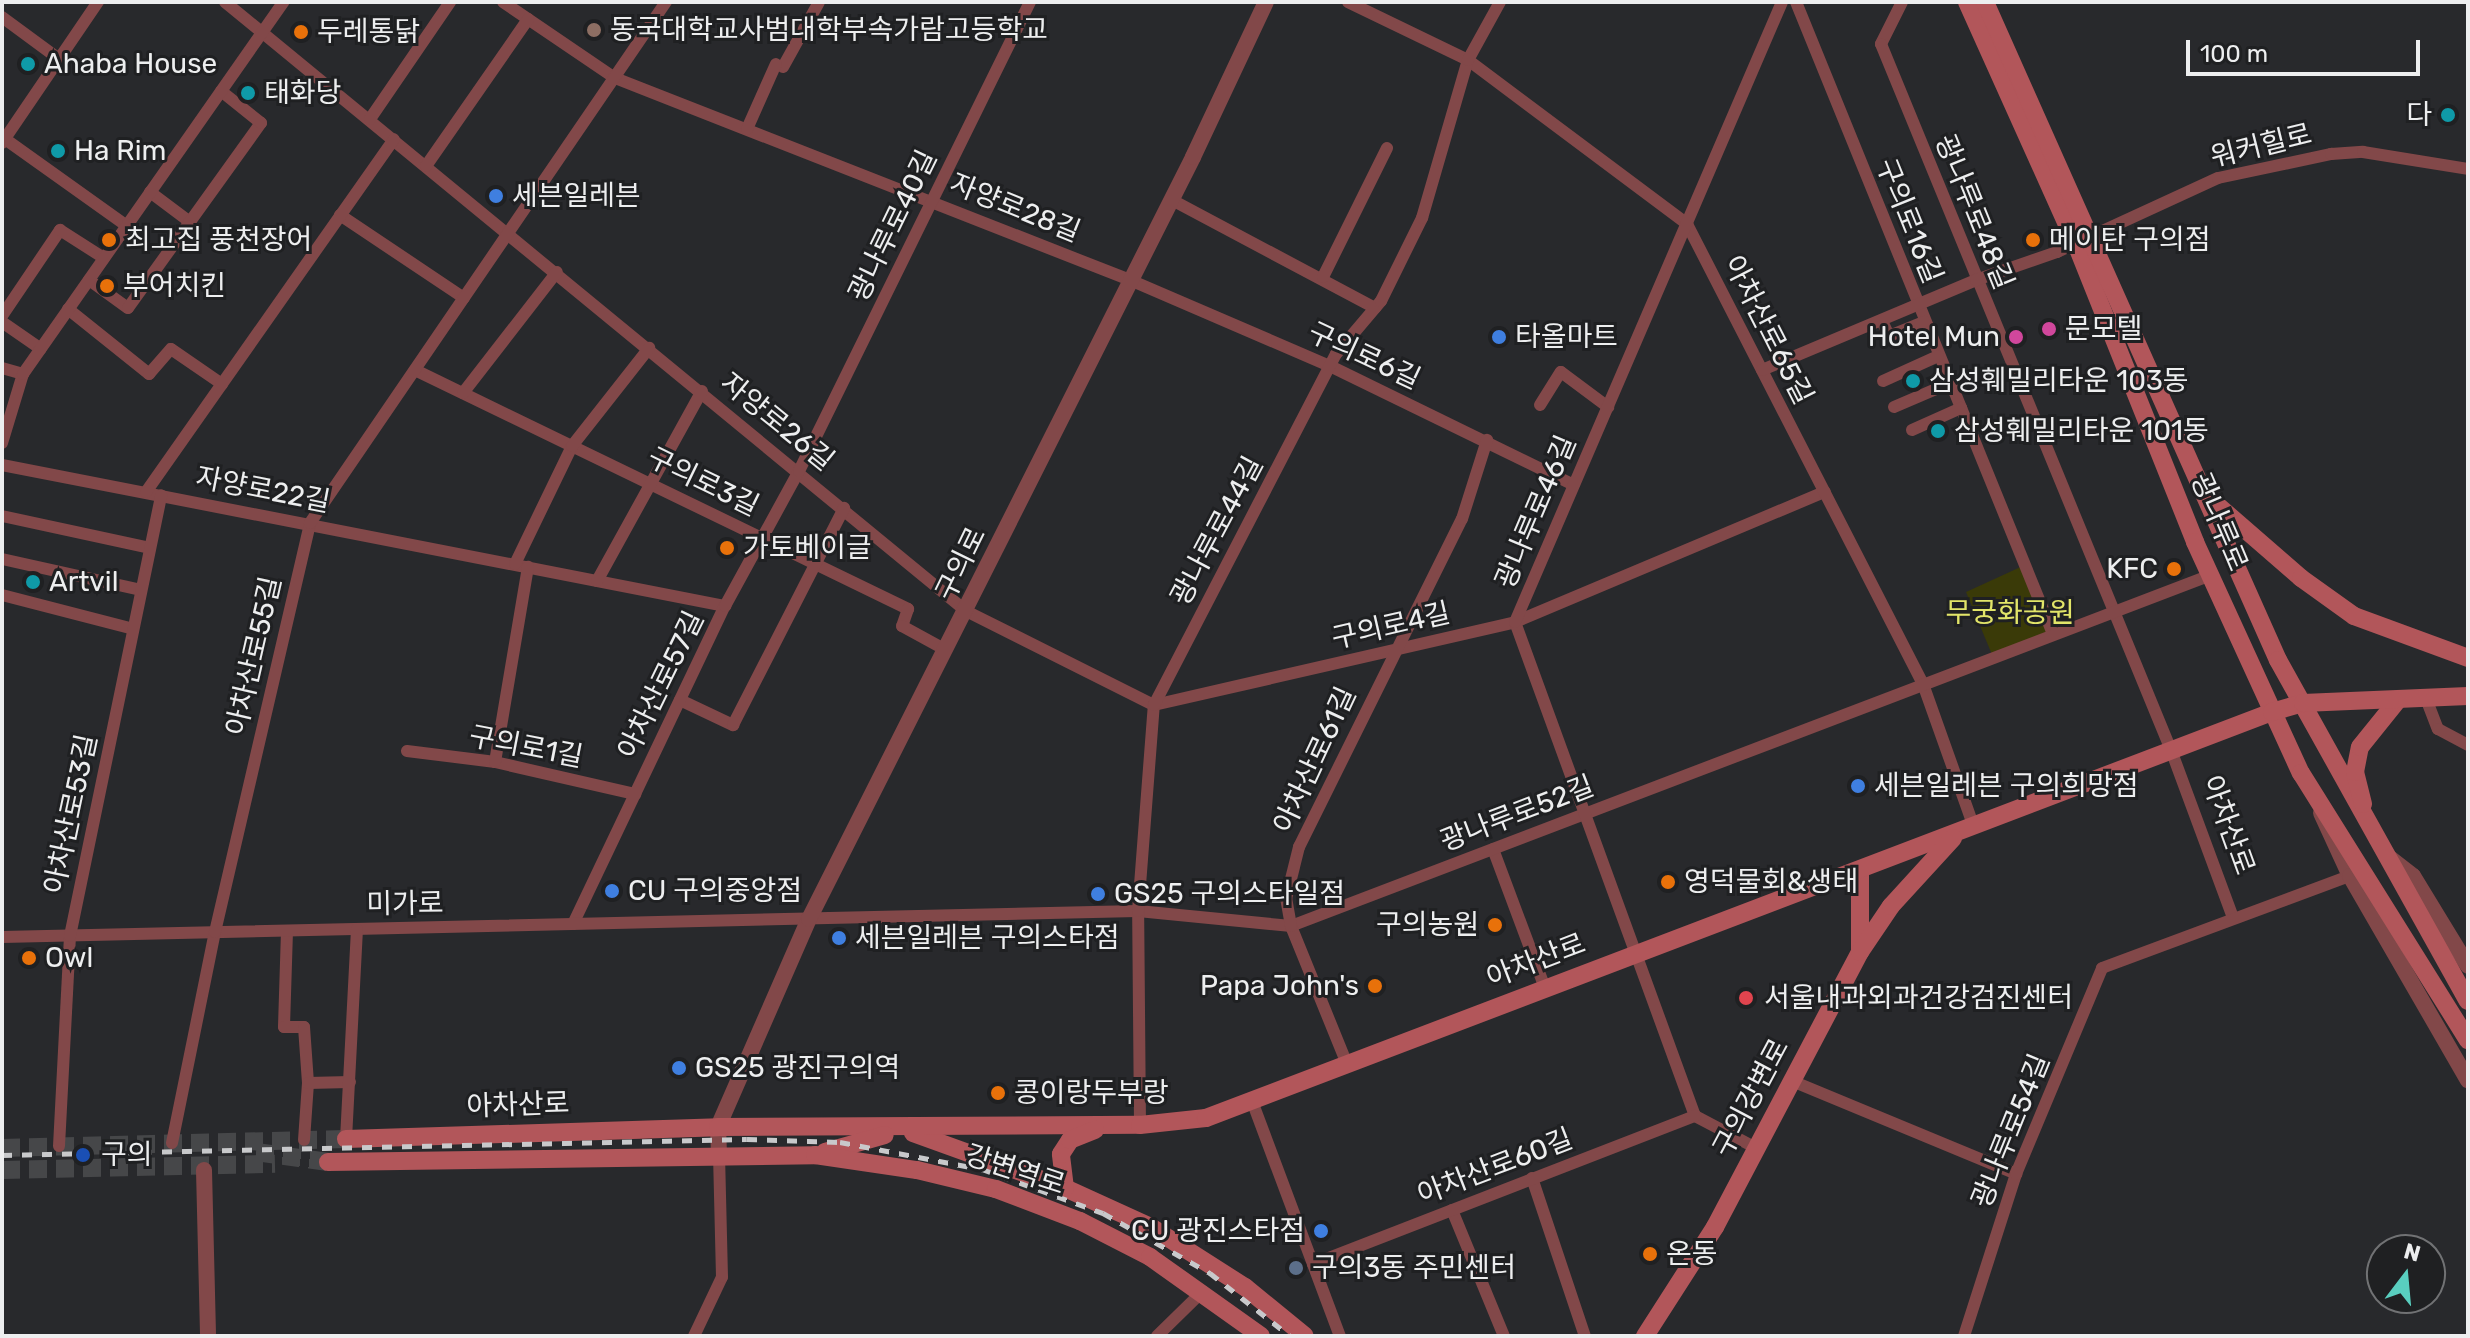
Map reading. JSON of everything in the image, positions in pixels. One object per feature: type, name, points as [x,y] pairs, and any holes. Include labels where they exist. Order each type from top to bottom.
[{"type":"main road","name":"광나루로","points":[[1967,2],[2203,493],[2278,660],[2382,852],[2468,1001]]},
{"type":"main road","name":"광나루로","points":[[1985,2],[2082,240],[2211,575],[2272,712],[2317,800],[2344,838],[2468,1040]]},
{"type":"main road","points":[[2203,493],[2301,578],[2354,616],[2468,658]]},
{"type":"main road","points":[[2368,826],[2355,772],[2360,747],[2397,701],[2468,696]]},
{"type":"main road","name":"아차산로","points":[[346,1139],[718,1127],[903,1129],[1105,1126],[1206,1118],[1638,951],[1860,871],[2240,723],[2303,703],[2397,701]]},
{"type":"main road","points":[[1860,952],[1891,906],[1966,830]]},
{"type":"main road","name":"구의강변로","points":[[1645,1336],[1699,1254],[1860,952],[1860,871]]},
{"type":"main road","points":[[1065,1188],[1061,1154],[1070,1140],[1105,1126]]},
{"type":"main road","name":"아차산로","points":[[815,1155],[903,1129]]},
{"type":"main road","name":"강변역로","points":[[903,1129],[1109,1206],[1200,1256],[1305,1336]]},
{"type":"main road","points":[[371,1138],[373,1161]]},
{"type":"main road","name":"아차산로","points":[[328,1162],[719,1154]]},
{"type":"main road","name":"강변역로","points":[[719,1154],[815,1155],[917,1170],[996,1189],[1080,1221],[1203,1291],[1261,1336]]},
{"type":"street","points":[[98,2],[4,141],[127,226]]},
{"type":"street","name":"자양로26길","points":[[225,2],[966,611]]},
{"type":"street","points":[[2,443],[23,374],[283,2]]},
{"type":"street","points":[[370,119],[450,2]]},
{"type":"street","name":"자양로28길","points":[[503,2],[615,78],[1130,280]]},
{"type":"street","name":"아차산로55길","points":[[172,1143],[215,932],[310,523],[666,2]]},
{"type":"street","points":[[747,129],[779,66],[819,2]]},
{"type":"street","name":"광나루로40길","points":[[799,471],[1030,2]]},
{"type":"street","name":"구의로","points":[[719,1154],[718,1127],[809,919],[1172,200],[1266,2]]},
{"type":"street","name":"아차산로65길","points":[[1348,2],[1468,60],[1687,224],[1923,684],[1966,830]]},
{"type":"street","name":"광나루로44길","points":[[1140,1125],[1138,911],[1154,705],[1330,366],[1375,308],[1422,218],[1468,60],[1500,2]]},
{"type":"street","name":"광나루로46길","points":[[1695,1116],[1638,951],[1515,622],[1782,2]]},
{"type":"street","name":"구의로16길","points":[[1796,2],[1917,306],[2053,634]]},
{"type":"street","name":"광나루로48길","points":[[1902,2],[1881,44],[2171,750]]},
{"type":"street","points":[[2,17],[59,59]]},
{"type":"street","points":[[426,166],[528,19]]},
{"type":"street","points":[[89,280],[128,308],[261,123],[221,91]]},
{"type":"street","points":[[146,492],[394,139]]},
{"type":"street","points":[[1323,277],[1387,148]]},
{"type":"street","name":"워커힐로","points":[[1762,370],[1976,280],[2082,240],[2218,178],[2331,154],[2363,152],[2468,169]]},
{"type":"street","points":[[150,192],[190,222]]},
{"type":"street","points":[[1172,200],[1323,277],[1375,308]]},
{"type":"street","points":[[340,215],[464,298]]},
{"type":"street","points":[[2,316],[60,230],[104,258]]},
{"type":"street","points":[[463,393],[557,272]]},
{"type":"street","name":"구의로6길","points":[[1130,280],[1330,366],[1574,485]]},
{"type":"street","points":[[68,309],[149,374],[171,349],[222,384]]},
{"type":"street","points":[[1882,321],[1889,336],[1924,322]]},
{"type":"street","points":[[2,322],[41,349]]},
{"type":"street","points":[[495,762],[522,566],[572,446],[649,348]]},
{"type":"street","points":[[1883,381],[1938,356]]},
{"type":"street","points":[[2,368],[23,374]]},
{"type":"street","name":"구의로3길","points":[[415,370],[908,609],[902,626],[946,650]]},
{"type":"street","name":"광나루로46길","points":[[1540,405],[1561,372],[1608,407]]},
{"type":"street","points":[[1894,407],[1950,383]]},
{"type":"street","points":[[597,581],[648,482],[702,391]]},
{"type":"street","points":[[1912,430],[1961,408]]},
{"type":"street","name":"아차산로61길","points":[[1347,1064],[1291,926],[1286,899],[1299,847],[1393,650],[1462,519],[1487,440]]},
{"type":"street","name":"자양로22길","points":[[2,465],[725,606]]},
{"type":"street","name":"아차산로57길","points":[[573,924],[725,606],[799,471]]},
{"type":"street","name":"구의로4길","points":[[1154,705],[1515,622],[1825,492]]},
{"type":"street","name":"아차산로53길","points":[[59,1146],[70,936],[161,495]]},
{"type":"street","points":[[680,700],[733,725],[844,508]]},
{"type":"street","points":[[2,516],[150,548]]},
{"type":"street","points":[[2,559],[141,590]]},
{"type":"street","name":"광나루로52길","points":[[809,919],[1138,911],[1291,926],[2211,575]]},
{"type":"street","points":[[2,595],[133,629]]},
{"type":"street","points":[[966,611],[1154,705]]},
{"type":"street","points":[[2427,701],[2438,729],[2468,745]]},
{"type":"street","name":"아차산로","points":[[2171,750],[2233,918]]},
{"type":"street","name":"구의로1길","points":[[407,751],[495,762],[635,794]]},
{"type":"street","points":[[2317,800],[2350,876],[2468,1080]]},
{"type":"street","points":[[1493,849],[1545,988]]},
{"type":"street","points":[[2382,852],[2413,876],[2468,966]]},
{"type":"street","name":"광나루로54길","points":[[1964,1336],[2016,1174],[2102,968],[2350,876]]},
{"type":"street","name":"미가로","points":[[2,937],[809,919]]},
{"type":"street","name":"아차산로","points":[[346,1139],[357,929]]},
{"type":"street","points":[[287,931],[284,1027],[304,1027],[308,1083],[304,1140]]},
{"type":"street","points":[[1792,1081],[2016,1174]]},
{"type":"street","points":[[308,1083],[350,1082]]},
{"type":"street","points":[[1252,1101],[1340,1336]]},
{"type":"street","points":[[1695,1116],[1756,1148]]},
{"type":"street","name":"아차산로60길","points":[[1313,1264],[1695,1116]]},
{"type":"street","points":[[694,1336],[722,1277],[719,1154]]},
{"type":"street","points":[[204,1170],[208,1336]]},
{"type":"street","points":[[1532,1178],[1585,1336]]},
{"type":"street","points":[[1452,1210],[1504,1336]]},
{"type":"street","points":[[1157,1336],[1203,1291]]},
{"type":"green space","name":"무궁화공원","points":[[2025,565],[2053,634],[1993,657],[1966,592]]},
{"type":"tunnel","points":[[2,1148],[346,1139]]},
{"type":"tunnel","points":[[256,1152],[328,1162]]},
{"type":"tunnel","points":[[2,1170],[275,1164]]},
{"type":"railway","points":[[2,1155],[747,1139],[840,1142],[982,1169],[1103,1213],[1210,1273],[1290,1336]]},
{"type":"place","name":"동국대학교사범대학부속가람고등학교","points":[[594,30]]},
{"type":"place","name":"두레통닭","points":[[301,32]]},
{"type":"place","name":"Ahaba House","points":[[28,64]]},
{"type":"place","name":"태화당","points":[[248,93]]},
{"type":"place","name":"다","points":[[2448,115]]},
{"type":"place","name":"Ha Rim","points":[[58,151]]},
{"type":"place","name":"세븐일레븐","points":[[496,196]]},
{"type":"place","name":"최고집 풍천장어","points":[[109,240]]},
{"type":"place","name":"메이탄 구의점","points":[[2033,240]]},
{"type":"place","name":"부어치킨","points":[[107,286]]},
{"type":"place","name":"문모텔","points":[[2049,329]]},
{"type":"place","name":"타올마트","points":[[1499,337]]},
{"type":"place","name":"Hotel Mun","points":[[2016,337]]},
{"type":"place","name":"삼성훼밀리타운 103동","points":[[1913,381]]},
{"type":"place","name":"삼성훼밀리타운 101동","points":[[1938,431]]},
{"type":"place","name":"가토베이글","points":[[727,548]]},
{"type":"place","name":"KFC","points":[[2174,569]]},
{"type":"place","name":"Artvil","points":[[33,582]]},
{"type":"place","name":"세븐일레븐 구의희망점","points":[[1858,786]]},
{"type":"place","name":"영덕물회&생태","points":[[1668,882]]},
{"type":"place","name":"CU 구의중앙점","points":[[612,891]]},
{"type":"place","name":"GS25 구의스타일점","points":[[1098,894]]},
{"type":"place","name":"구의농원","points":[[1495,925]]},
{"type":"place","name":"세븐일레븐 구의스타점","points":[[839,938]]},
{"type":"place","name":"Owl","points":[[29,958]]},
{"type":"place","name":"Papa John's","points":[[1375,986]]},
{"type":"place","name":"서울내과외과건강검진센터","points":[[1746,998]]},
{"type":"place","name":"GS25 광진구의역","points":[[679,1068]]},
{"type":"place","name":"콩이랑두부랑","points":[[998,1093]]},
{"type":"place","name":"구의","points":[[83,1155]]},
{"type":"place","name":"CU 광진스타점","points":[[1321,1231]]},
{"type":"place","name":"온동","points":[[1650,1254]]},
{"type":"place","name":"구의3동 주민센터","points":[[1296,1268]]}]
